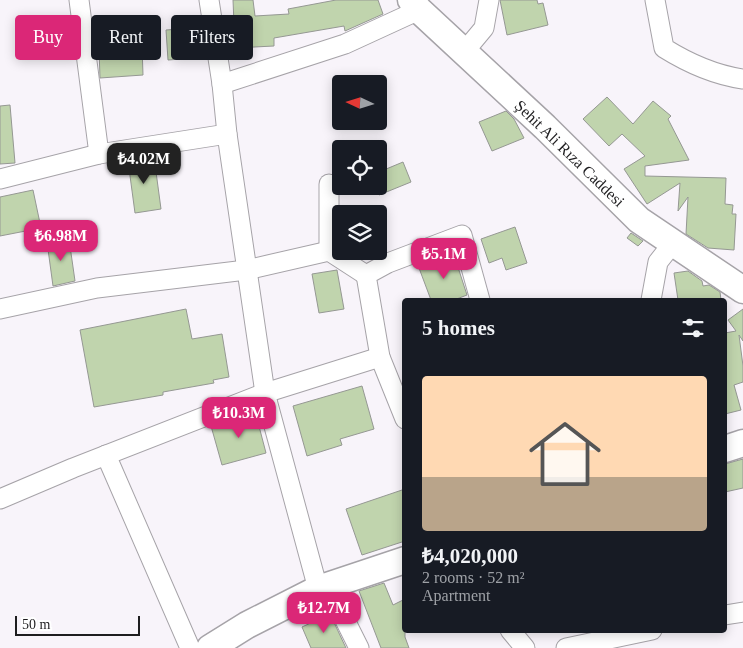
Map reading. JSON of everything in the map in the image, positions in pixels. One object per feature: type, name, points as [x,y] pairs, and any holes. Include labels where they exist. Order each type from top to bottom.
[{"type":"street","points":[[79,0],[99,154]]},
{"type":"street","points":[[209,0],[265,393],[325,587],[343,616],[358,648]]},
{"type":"street","points":[[464,52],[484,28],[489,0]]},
{"type":"street","points":[[655,0],[664,48],[686,62],[743,79]]},
{"type":"street","points":[[222,84],[346,44],[415,5]]},
{"type":"street","name":"Şehit Ali Rıza Caddesi","points":[[415,5],[545,127],[639,220],[743,290]]},
{"type":"street","points":[[0,179],[99,154],[227,134]]},
{"type":"street","points":[[329,184],[329,251]]},
{"type":"street","points":[[366,274],[388,263],[462,235],[479,298]]},
{"type":"street","points":[[651,298],[658,262],[673,243]]},
{"type":"street","points":[[0,309],[97,288],[246,270],[329,251],[366,274],[380,357],[402,412]]},
{"type":"street","points":[[0,499],[265,393],[380,357]]},
{"type":"street","points":[[727,448],[743,443]]},
{"type":"street","points":[[106,455],[190,648]]},
{"type":"street","points":[[216,646],[247,625],[325,587],[402,561]]},
{"type":"street","points":[[727,616],[743,612]]},
{"type":"street","points":[[512,633],[525,648]]},
{"type":"street","points":[[566,648],[638,633]]},
{"type":"building","points":[[233,0],[253,0],[255,16],[289,14],[288,9],[336,0],[378,0],[383,14],[345,31],[344,26],[274,38],[274,46],[253,47],[253,15],[234,15]]},
{"type":"building","points":[[500,0],[537,0],[538,4],[543,3],[548,25],[507,35]]},
{"type":"building","points":[[166,30],[171,30],[171,60],[168,60]]},
{"type":"building","points":[[99,60],[142,60],[143,75],[100,78]]},
{"type":"building","points":[[607,97],[633,124],[653,101],[671,116],[668,119],[689,160],[645,166],[645,176],[726,178],[725,204],[733,205],[732,214],[736,214],[734,250],[708,248],[686,234],[688,197],[678,211],[680,183],[647,204],[624,169],[645,156],[622,134],[609,146],[583,119]]},
{"type":"building","points":[[10,105],[15,163],[0,164],[0,106]]},
{"type":"building","points":[[506,111],[514,119],[524,138],[492,151],[479,122]]},
{"type":"building","points":[[154,157],[161,209],[135,213],[128,161]]},
{"type":"building","points":[[403,162],[411,182],[387,192],[387,169]]},
{"type":"building","points":[[33,190],[41,228],[0,236],[0,197]]},
{"type":"building","points":[[515,227],[527,263],[506,270],[502,258],[489,263],[481,239]]},
{"type":"building","points":[[631,233],[643,241],[638,246],[627,238]]},
{"type":"building","points":[[69,239],[75,281],[53,286],[47,242]]},
{"type":"building","points":[[454,255],[467,295],[459,298],[430,298],[419,268]]},
{"type":"building","points":[[337,270],[344,309],[319,313],[312,274]]},
{"type":"building","points":[[688,271],[702,281],[703,286],[709,285],[720,292],[721,298],[678,298],[674,273]]},
{"type":"building","points":[[186,309],[192,339],[222,334],[229,377],[213,380],[214,383],[163,392],[163,395],[94,407],[80,330]]},
{"type":"building","points":[[743,309],[743,341],[739,335],[743,382],[734,385],[741,410],[727,414],[727,333],[736,331],[728,320]]},
{"type":"building","points":[[362,386],[374,429],[340,439],[342,445],[307,456],[293,406]]},
{"type":"building","points":[[255,411],[266,453],[222,465],[211,426]]},
{"type":"building","points":[[743,459],[743,488],[727,492],[727,463]]},
{"type":"building","points":[[402,490],[402,542],[362,555],[346,509]]},
{"type":"building","points":[[384,583],[393,605],[402,600],[402,633],[405,633],[409,648],[381,648],[359,591]]},
{"type":"building","points":[[330,614],[346,648],[311,648],[302,627]]}]
